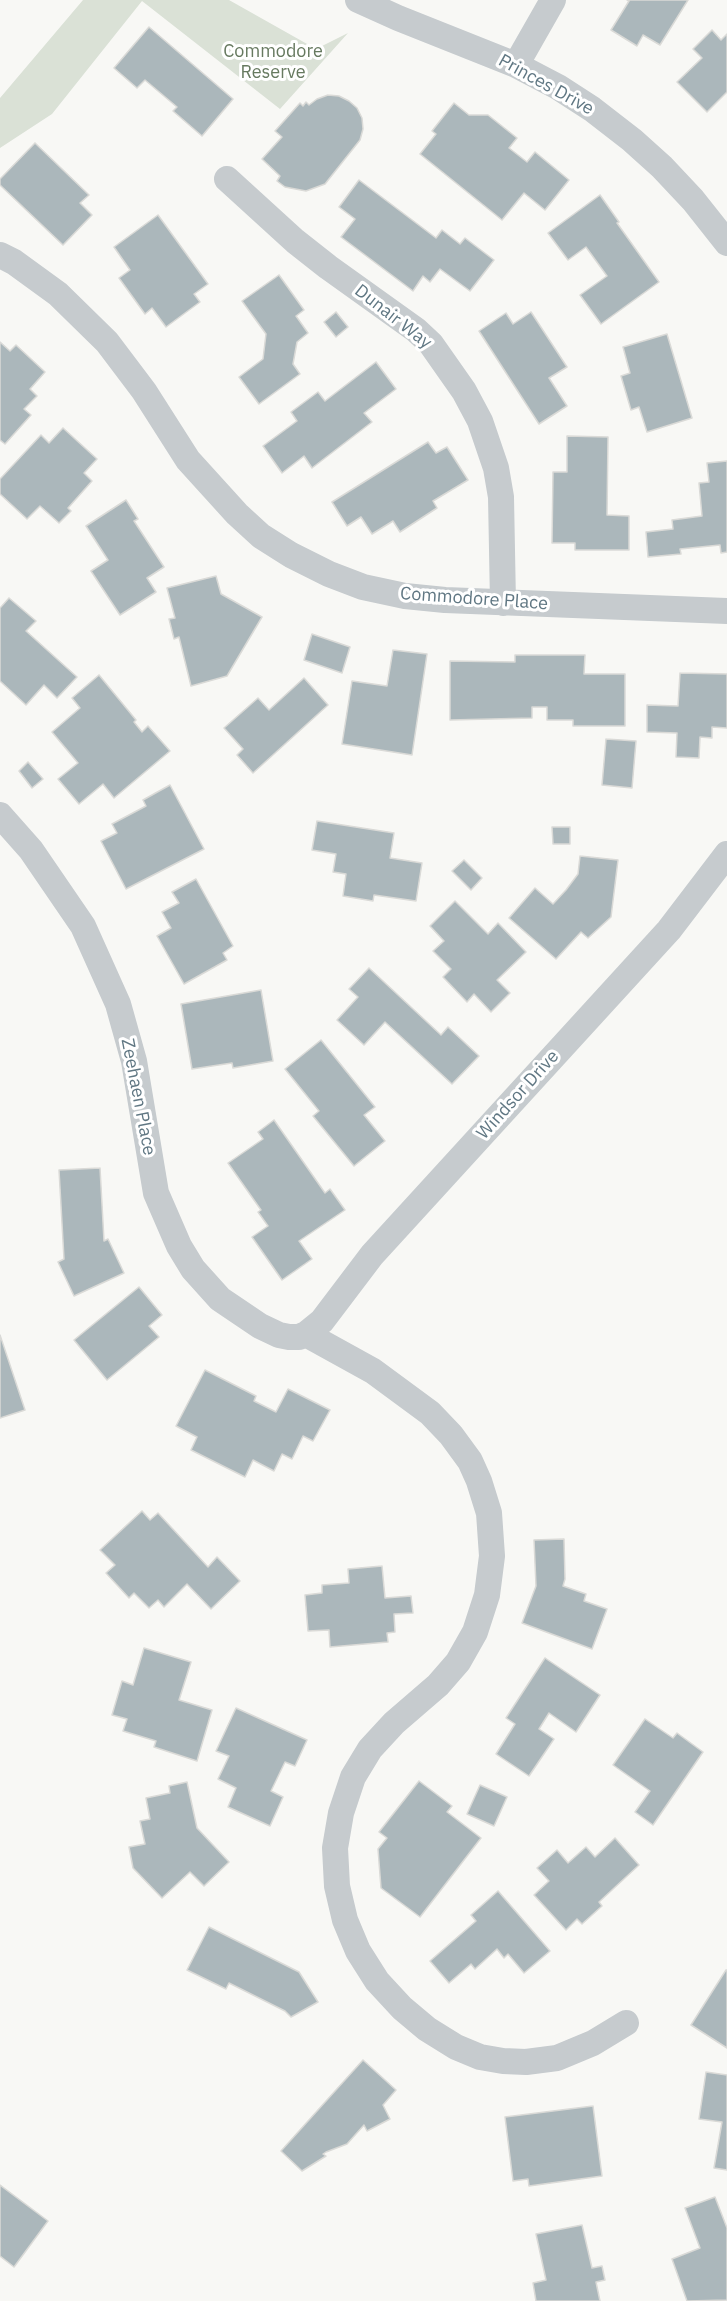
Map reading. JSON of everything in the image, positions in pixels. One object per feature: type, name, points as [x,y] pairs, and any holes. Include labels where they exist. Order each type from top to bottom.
[{"type":"street","name":"Princes Drive","points":[[358,0],[516,65],[558,87],[592,109],[662,167],[693,200],[727,243]]},
{"type":"street","points":[[516,65],[553,0]]},
{"type":"street","name":"Dunair Way","points":[[227,179],[295,241],[424,337],[464,391],[480,421],[496,468],[501,498],[503,603]]},
{"type":"street","name":"Commodore Place","points":[[0,255],[14,262],[58,294],[107,342],[144,391],[188,460],[214,490],[261,536],[328,574],[363,587],[405,596],[503,603],[727,611]]},
{"type":"street","name":"Zeehaen Place","points":[[0,815],[31,850],[83,926],[118,1004],[137,1075],[156,1193],[178,1246],[210,1289],[234,1310],[279,1335],[299,1337],[306,1334]]},
{"type":"street","name":"Windsor Drive","points":[[306,1334],[322,1321],[372,1255],[669,930],[727,854]]},
{"type":"street","points":[[306,1334],[373,1371],[430,1413],[451,1435],[470,1461],[489,1513],[492,1556],[487,1595],[475,1632],[458,1662],[438,1685],[394,1723],[370,1749],[353,1777],[341,1814],[335,1848],[337,1886],[345,1920],[358,1951],[377,1981],[402,2008],[427,2029],[456,2047],[480,2057],[526,2062],[557,2058],[593,2043],[627,2023]]},
{"type":"green space","name":"Commodore Reserve","points":[[83,0],[229,0],[316,49],[348,33],[280,109],[142,1],[52,114],[0,148],[0,98]]},
{"type":"building","points":[[627,0],[688,0],[660,45],[643,35],[637,46],[611,30],[629,1]]},
{"type":"building","points":[[149,27],[233,99],[202,136],[173,111],[177,107],[145,80],[137,88],[114,68]]},
{"type":"building","points":[[712,30],[721,40],[727,34],[727,92],[707,112],[677,82],[702,58],[693,49]]},
{"type":"building","points":[[328,95],[339,96],[357,108],[362,118],[363,129],[360,140],[325,184],[306,191],[285,187],[277,181],[280,176],[262,159],[282,137],[275,131],[300,103],[303,106],[306,102],[309,105]]},
{"type":"building","points":[[454,103],[469,115],[488,115],[517,138],[509,148],[527,162],[535,152],[569,180],[545,210],[524,193],[502,220],[420,154],[436,134],[432,131]]},
{"type":"building","points":[[35,143],[89,195],[80,203],[92,215],[63,245],[0,185],[0,179]]},
{"type":"building","points":[[359,180],[436,238],[442,230],[460,244],[465,238],[494,260],[470,291],[440,269],[430,282],[423,276],[413,291],[341,237],[355,219],[339,207]]},
{"type":"building","points":[[600,195],[659,282],[601,324],[580,295],[607,276],[586,247],[568,260],[548,233]]},
{"type":"building","points":[[158,215],[208,284],[194,294],[200,302],[166,327],[152,308],[145,314],[119,278],[130,270],[114,247]]},
{"type":"building","points":[[279,275],[304,310],[296,316],[308,333],[297,342],[293,364],[300,374],[259,404],[239,377],[263,359],[266,334],[242,301]]},
{"type":"building","points":[[336,312],[348,327],[336,337],[324,322]]},
{"type":"building","points":[[531,312],[567,367],[549,378],[567,406],[539,424],[479,331],[506,313],[513,324]]},
{"type":"building","points":[[667,334],[692,418],[647,432],[639,407],[631,410],[621,376],[630,373],[623,347]]},
{"type":"building","points":[[0,342],[10,351],[16,345],[45,372],[30,389],[37,396],[24,409],[31,415],[5,444],[0,440]]},
{"type":"building","points":[[376,362],[396,389],[364,413],[372,422],[312,468],[304,456],[282,473],[263,446],[297,421],[291,412],[318,392],[325,401]]},
{"type":"building","points":[[63,428],[97,459],[84,473],[92,481],[68,508],[71,511],[59,523],[40,506],[27,519],[0,494],[0,479],[41,435],[49,443]]},
{"type":"building","points":[[567,436],[608,437],[607,515],[629,516],[629,550],[575,550],[575,543],[552,543],[553,472],[567,472]]},
{"type":"building","points":[[428,442],[436,453],[447,447],[468,480],[433,501],[437,508],[400,532],[393,521],[372,534],[361,517],[347,526],[332,502]]},
{"type":"building","points":[[727,461],[727,552],[721,553],[720,545],[680,549],[681,554],[648,557],[646,532],[673,529],[672,520],[702,516],[699,483],[709,482],[707,463]]},
{"type":"building","points":[[126,500],[138,519],[134,521],[164,567],[147,578],[156,592],[120,615],[91,571],[108,560],[86,526]]},
{"type":"building","points":[[216,576],[221,594],[262,617],[227,676],[191,686],[179,637],[174,639],[169,619],[175,618],[167,588]]},
{"type":"building","points":[[9,598],[36,621],[26,631],[77,677],[57,698],[44,685],[26,705],[0,681],[0,608]]},
{"type":"building","points":[[312,634],[350,647],[342,673],[304,660]]},
{"type":"building","points":[[393,650],[427,654],[412,755],[342,744],[352,681],[387,686]]},
{"type":"building","points":[[515,655],[585,655],[584,674],[625,674],[625,726],[573,726],[573,720],[547,720],[547,707],[532,707],[532,718],[450,720],[450,661],[515,662]]},
{"type":"building","points":[[680,673],[727,674],[727,728],[712,727],[712,738],[700,737],[699,758],[676,757],[677,733],[647,732],[647,705],[678,706]]},
{"type":"building","points":[[99,675],[136,720],[134,722],[142,732],[148,726],[170,751],[114,798],[103,784],[79,804],[58,779],[78,763],[52,732],[80,708],[72,698]]},
{"type":"building","points":[[304,678],[328,705],[253,773],[237,755],[243,749],[224,728],[258,698],[269,710]]},
{"type":"building","points":[[606,739],[636,741],[632,788],[602,785]]},
{"type":"building","points":[[28,762],[43,779],[32,788],[19,771]]},
{"type":"building","points":[[170,785],[204,849],[126,889],[101,841],[117,833],[112,824],[146,806],[143,800]]},
{"type":"building","points":[[317,821],[394,833],[390,858],[422,863],[416,901],[374,895],[373,901],[343,896],[346,874],[333,872],[336,854],[312,850]]},
{"type":"building","points":[[552,827],[570,827],[570,844],[553,844]]},
{"type":"building","points":[[580,856],[618,860],[611,917],[588,938],[581,932],[556,959],[509,918],[535,888],[553,904],[578,874]]},
{"type":"building","points":[[464,860],[482,878],[471,890],[452,871]]},
{"type":"building","points":[[196,879],[233,946],[223,953],[227,960],[184,984],[157,936],[171,928],[162,912],[179,903],[172,892]]},
{"type":"building","points":[[455,901],[488,934],[498,923],[526,952],[497,980],[510,993],[491,1012],[474,994],[467,1002],[443,977],[451,969],[433,951],[444,941],[430,926]]},
{"type":"building","points":[[369,968],[441,1035],[448,1027],[479,1056],[452,1084],[385,1022],[364,1045],[337,1020],[358,997],[349,989]]},
{"type":"building","points":[[261,990],[273,1061],[233,1068],[232,1063],[192,1069],[181,1004]]},
{"type":"building","points":[[321,1040],[375,1107],[364,1115],[385,1141],[354,1166],[313,1116],[319,1111],[285,1069]]},
{"type":"building","points":[[274,1120],[325,1193],[330,1189],[345,1210],[299,1241],[312,1259],[282,1280],[252,1237],[268,1226],[258,1212],[261,1210],[228,1163],[263,1139],[258,1132]]},
{"type":"building","points":[[100,1168],[104,1241],[108,1239],[124,1273],[74,1296],[58,1262],[64,1259],[59,1170]]},
{"type":"building","points":[[139,1287],[162,1315],[149,1326],[159,1337],[107,1380],[74,1340]]},
{"type":"building","points":[[0,1335],[25,1410],[0,1418]]},
{"type":"building","points":[[205,1370],[256,1396],[254,1401],[276,1412],[288,1389],[330,1410],[313,1441],[303,1436],[292,1459],[282,1454],[274,1471],[253,1460],[245,1477],[191,1450],[197,1437],[176,1426]]},
{"type":"building","points":[[142,1511],[150,1520],[158,1513],[208,1567],[217,1557],[240,1581],[211,1609],[187,1584],[164,1607],[158,1600],[149,1608],[134,1593],[129,1598],[106,1573],[115,1565],[100,1550]]},
{"type":"building","points":[[564,1539],[565,1579],[563,1586],[586,1594],[584,1601],[607,1609],[592,1649],[522,1623],[536,1586],[534,1540]]},
{"type":"building","points":[[382,1566],[385,1598],[411,1596],[413,1613],[394,1614],[395,1632],[387,1633],[388,1642],[330,1647],[329,1630],[308,1631],[305,1595],[322,1593],[322,1585],[349,1583],[348,1569]]},
{"type":"building","points":[[144,1648],[191,1662],[179,1700],[212,1710],[197,1761],[154,1747],[156,1741],[123,1731],[127,1719],[112,1715],[122,1681],[133,1685]]},
{"type":"building","points":[[545,1658],[600,1695],[576,1732],[549,1713],[539,1729],[554,1739],[529,1776],[496,1754],[515,1724],[506,1718]]},
{"type":"building","points":[[236,1708],[307,1740],[295,1766],[285,1762],[271,1791],[283,1797],[270,1826],[228,1807],[236,1788],[218,1779],[229,1756],[216,1751]]},
{"type":"building","points":[[645,1719],[673,1738],[677,1733],[703,1752],[653,1825],[635,1812],[650,1791],[613,1765]]},
{"type":"building","points":[[419,1781],[452,1806],[447,1812],[481,1838],[420,1917],[381,1888],[378,1849],[387,1838],[379,1832]]},
{"type":"building","points":[[187,1782],[197,1828],[229,1862],[204,1886],[190,1872],[162,1898],[133,1868],[129,1847],[145,1844],[140,1821],[150,1819],[146,1798],[170,1793],[169,1786]]},
{"type":"building","points":[[480,1785],[507,1797],[494,1826],[467,1814]]},
{"type":"building","points":[[615,1838],[639,1865],[599,1902],[602,1906],[582,1924],[577,1919],[566,1930],[534,1895],[549,1881],[537,1868],[557,1850],[568,1863],[586,1847],[595,1857]]},
{"type":"building","points":[[498,1891],[550,1951],[524,1973],[508,1954],[504,1958],[497,1949],[475,1969],[471,1964],[449,1983],[430,1961],[476,1921],[471,1915]]},
{"type":"building","points":[[209,1927],[299,1972],[318,2002],[291,2017],[285,2011],[229,1983],[226,1989],[187,1970]]},
{"type":"building","points":[[727,1970],[727,2048],[691,2025]]},
{"type":"building","points":[[363,2060],[396,2090],[383,2105],[390,2119],[367,2131],[364,2125],[347,2144],[326,2152],[323,2154],[326,2156],[302,2171],[281,2151]]},
{"type":"building","points":[[706,2072],[727,2075],[727,2170],[714,2168],[722,2122],[699,2119]]},
{"type":"building","points":[[593,2106],[602,2176],[529,2186],[528,2179],[513,2181],[505,2117]]},
{"type":"building","points":[[0,2185],[48,2221],[14,2267],[0,2256]]},
{"type":"building","points":[[715,2197],[727,2228],[727,2300],[687,2301],[672,2259],[700,2248],[685,2208]]},
{"type":"building","points":[[582,2225],[592,2268],[602,2266],[605,2280],[596,2282],[600,2301],[536,2301],[533,2283],[546,2280],[536,2234]]}]
